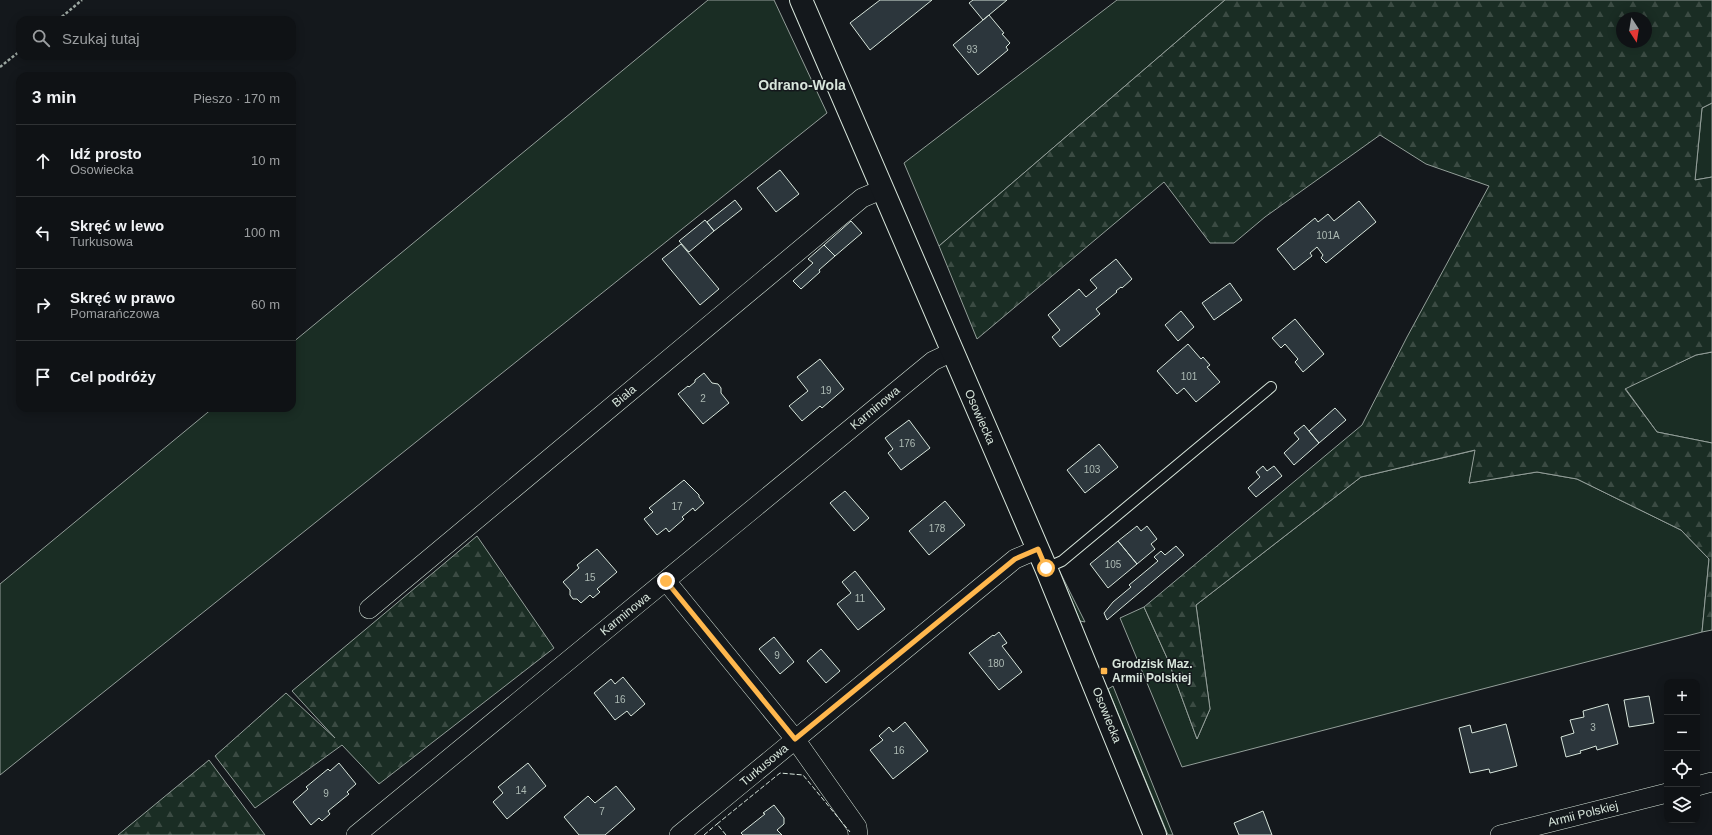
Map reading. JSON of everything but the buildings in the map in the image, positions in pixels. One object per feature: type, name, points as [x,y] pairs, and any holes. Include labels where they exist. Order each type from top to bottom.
[{"type":"street","name":"Osowiecka","points":[[801,0],[1038,549],[1156,835]]},
{"type":"street","name":"Biała","points":[[369,609],[862,198],[883,189]]},
{"type":"street","name":"Karminowa","points":[[356,835],[933,361],[952,352]]},
{"type":"street","name":"Turkusowa","points":[[679,835],[1015,559],[1038,549]]},
{"type":"street","points":[[666,581],[795,739],[857,827],[858,835]]},
{"type":"street","points":[[1700,785],[1712,782]]},
{"type":"street","name":"Armii Polskiej","points":[[1500,835],[1664,794]]},
{"type":"lane","points":[[1046,568],[1062,561],[1271,387]]},
{"type":"path","points":[[63,16],[82,0]]},
{"type":"path","points":[[0,67],[16,54]]},
{"type":"green space","points":[[708,0],[774,0],[827,113],[0,775],[0,584],[208,412],[296,412],[296,340]]},
{"type":"green space","points":[[1117,0],[1225,0],[939,246],[904,163]]},
{"type":"green space","points":[[1225,0],[1712,0],[1712,103],[1702,108],[1695,180],[1712,177],[1712,352],[1696,355],[1625,389],[1657,432],[1712,443],[1712,630],[1702,632],[1709,559],[1681,530],[1577,479],[1537,472],[1469,483],[1475,450],[1361,477],[1196,605],[1210,709],[1197,739],[1168,660],[1144,607],[1362,425],[1407,337],[1489,186],[1426,164],[1380,135],[1265,217],[1234,243],[1210,243],[1164,182],[977,339],[939,246]]},
{"type":"green space","points":[[1712,103],[1712,177],[1695,180],[1702,108]]},
{"type":"green space","points":[[1712,352],[1712,443],[1657,432],[1625,388],[1696,355]]},
{"type":"green space","points":[[1476,450],[1469,483],[1537,472],[1577,479],[1681,530],[1709,559],[1702,632],[1182,767],[1120,618],[1144,607],[1168,660],[1197,739],[1210,709],[1196,605],[1361,477]]},
{"type":"green space","points":[[477,536],[554,648],[379,784],[342,745],[255,808],[215,756],[286,693],[335,738],[292,691]]},
{"type":"green space","points":[[1059,570],[1085,622],[1080,621]]},
{"type":"green space","points":[[1113,686],[1173,835],[1168,835],[1108,689]]},
{"type":"green space","points":[[209,760],[265,835],[118,835]]},
{"type":"fence","points":[[726,835],[717,824],[780,773],[803,775],[850,832]]},
{"type":"fence","points":[[704,835],[717,824]]},
{"type":"place","name":"Grodzisk Maz. Armii Polskiej","points":[[1104,671]]},
{"type":"district","name":"Odrano-Wola","points":[[802,85]]},
{"type":"route","points":[[666,581],[795,739],[1015,559],[1038,549],[1046,568]]}]
